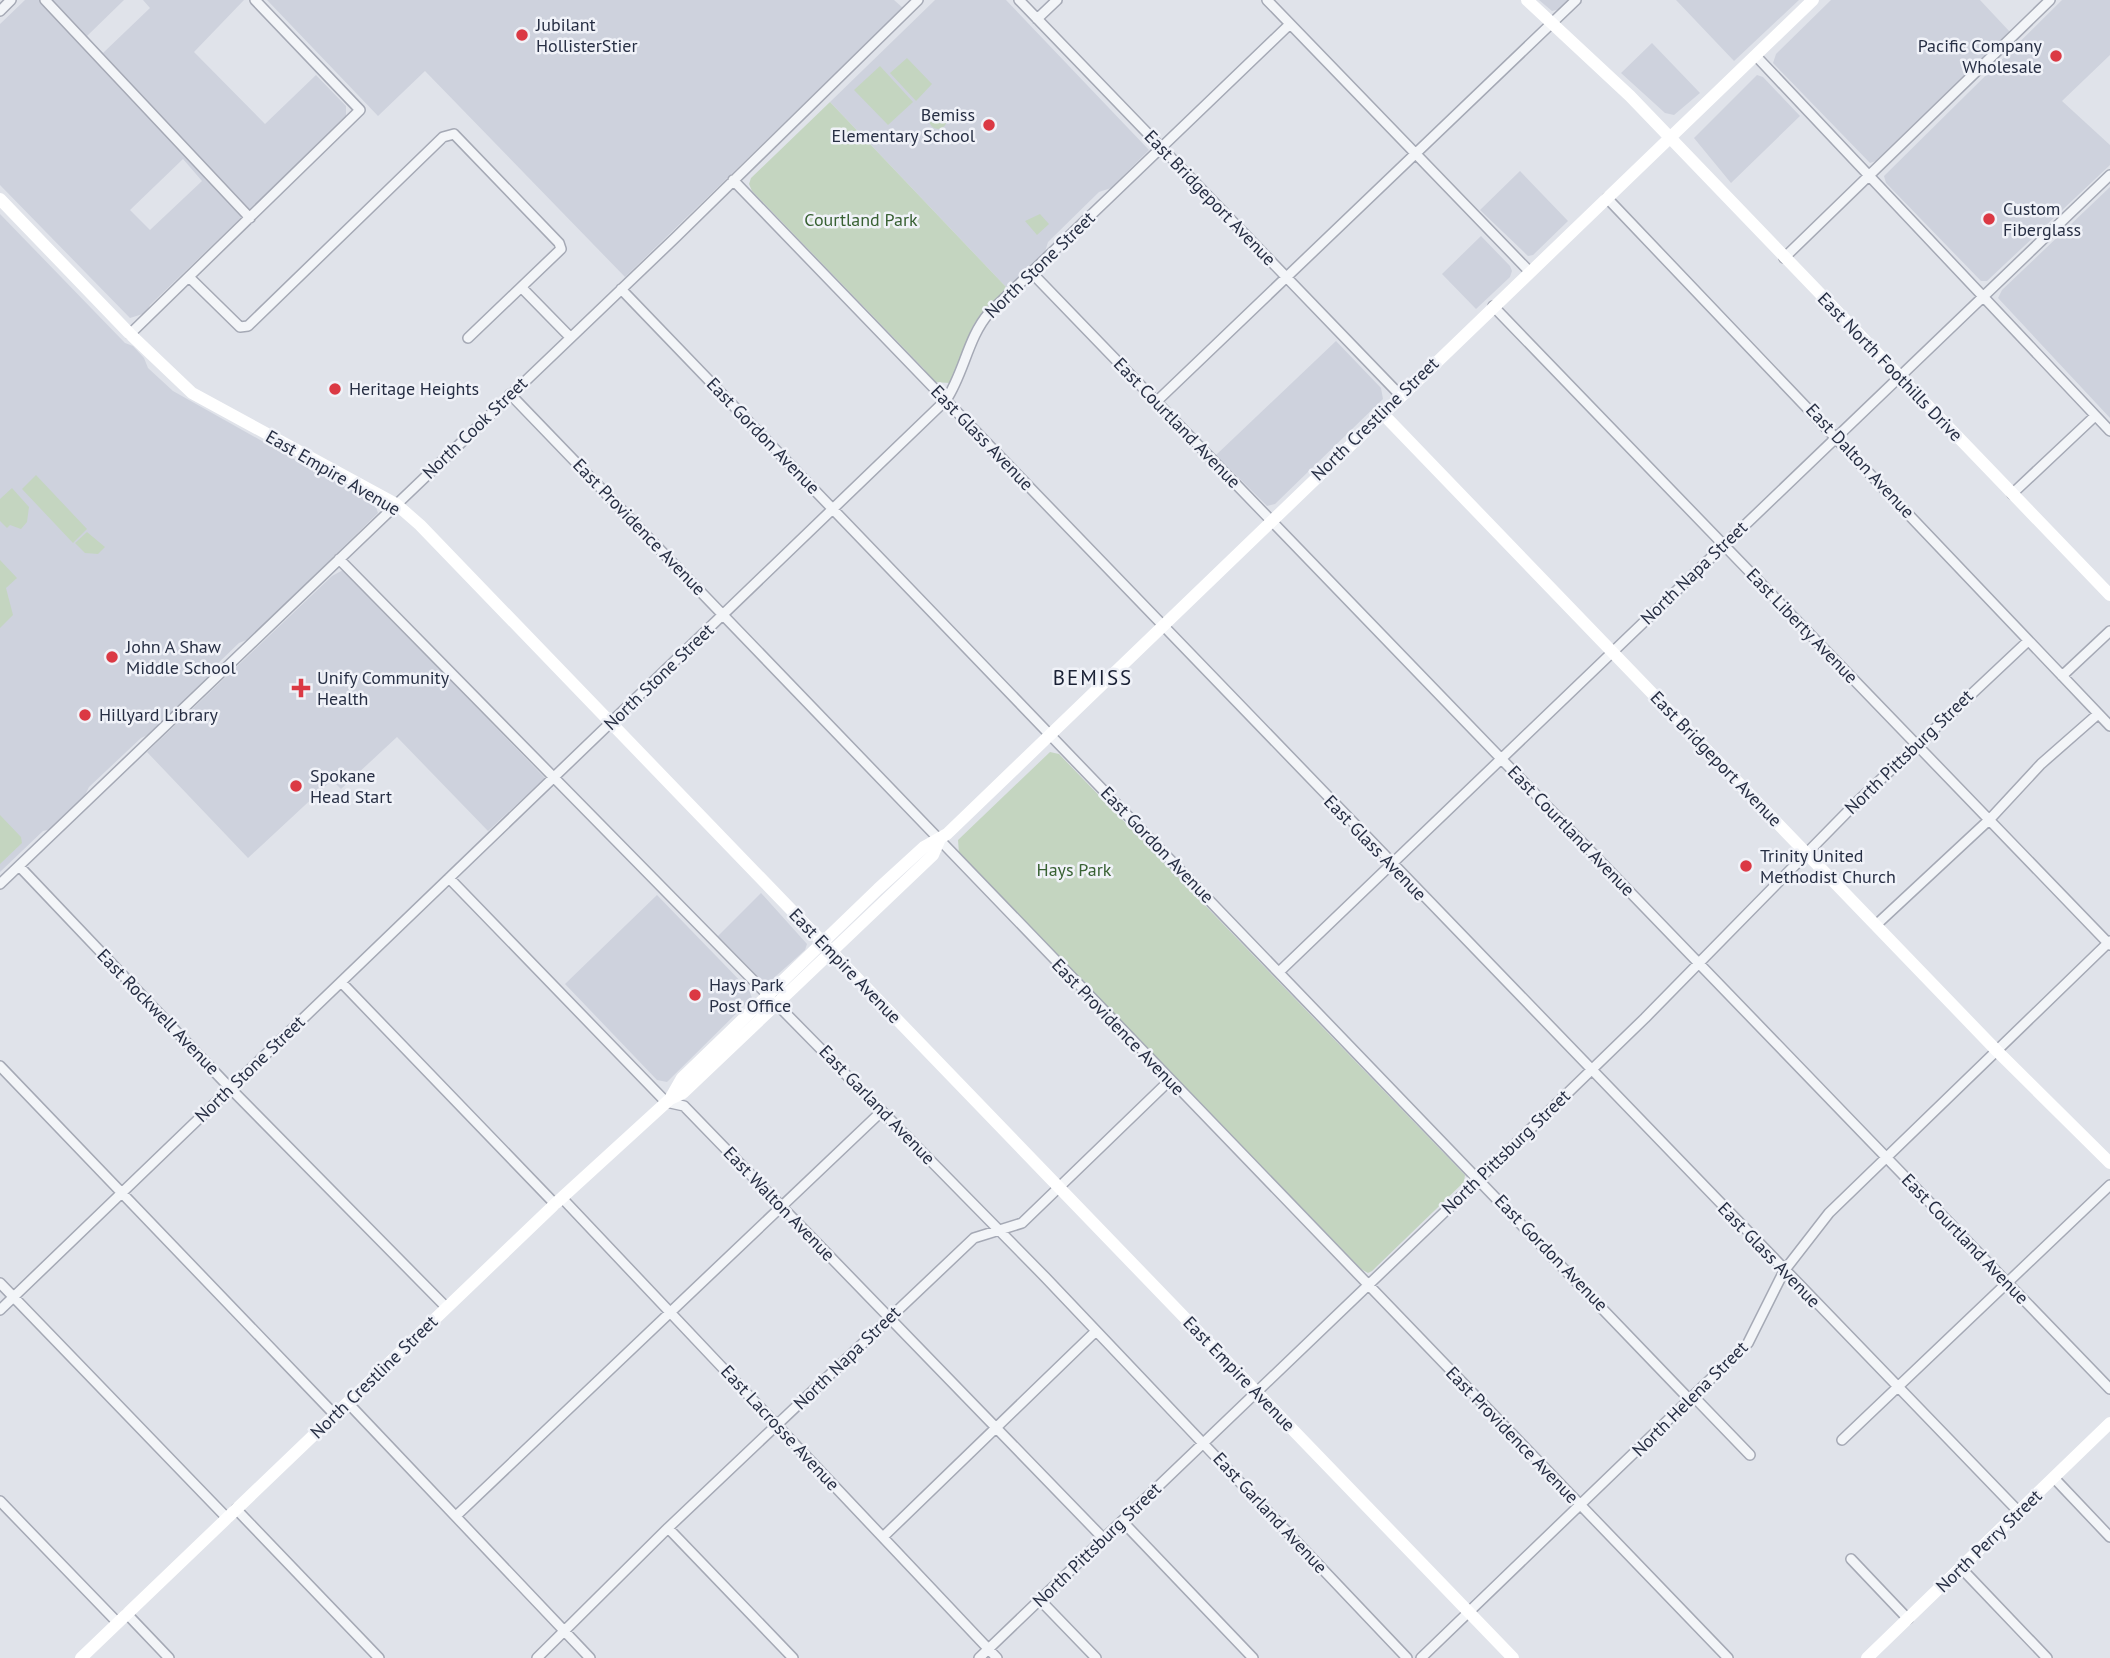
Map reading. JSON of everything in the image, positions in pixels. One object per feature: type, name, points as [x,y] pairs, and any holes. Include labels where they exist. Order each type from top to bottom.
[{"type":"street","points":[[0,11],[11,0]]},
{"type":"street","points":[[45,0],[250,218]]},
{"type":"street","points":[[0,199],[130,334],[360,110],[255,0]]},
{"type":"street","name":"North Cook Street","points":[[0,884],[621,289],[918,0]]},
{"type":"street","name":"East Bridgeport Avenue","points":[[1019,0],[1400,396]]},
{"type":"street","points":[[1037,19],[1056,0]]},
{"type":"street","points":[[1267,0],[1529,271]]},
{"type":"street","name":"East North Foothills Drive","points":[[1527,0],[1670,138],[2110,595]]},
{"type":"street","points":[[1156,402],[1576,0]]},
{"type":"street","name":"North Crestline Street","points":[[81,1658],[446,1307],[668,1100],[682,1078],[822,942],[924,847],[939,841],[1813,0]]},
{"type":"street","points":[[1784,258],[2050,0]]},
{"type":"street","name":"North Stone Street","points":[[0,1310],[946,400],[956,385],[979,324],[1290,24]]},
{"type":"street","points":[[1756,56],[2110,431]]},
{"type":"street","points":[[189,276],[240,327],[248,326],[443,137],[454,134],[559,243],[561,249],[468,338]]},
{"type":"street","name":"North Napa Street","points":[[1279,972],[2110,175]]},
{"type":"street","name":"East Glass Avenue","points":[[733,180],[1392,866],[2019,1511]]},
{"type":"street","name":"East Dalton Avenue","points":[[1607,198],[1836,435],[2110,726]]},
{"type":"street","name":"East Courtland Avenue","points":[[1032,273],[2110,1390]]},
{"type":"street","points":[[522,288],[570,337]]},
{"type":"street","name":"East Gordon Avenue","points":[[621,289],[1279,972],[1750,1455]]},
{"type":"street","name":"East Liberty Avenue","points":[[1493,306],[2109,943]]},
{"type":"street","name":"East Empire Avenue","points":[[130,334],[173,377],[202,399],[396,504],[1513,1658]]},
{"type":"street","name":"East Providence Avenue","points":[[510,394],[1728,1658]]},
{"type":"street","name":"East Bridgeport Avenue","points":[[1382,413],[1997,1051],[2110,1163]]},
{"type":"street","points":[[2012,494],[2095,416]]},
{"type":"street","name":"East Garland Avenue","points":[[339,559],[766,997],[780,1004],[999,1229],[1407,1658]]},
{"type":"street","points":[[2062,676],[2110,631]]},
{"type":"street","name":"North Pittsburg Street","points":[[979,1658],[1591,1071],[1917,745],[2028,640]]},
{"type":"street","points":[[1876,925],[1990,819],[2041,764],[2098,713]]},
{"type":"street","name":"North Crestline Street","points":[[668,1100],[684,1093],[833,954],[933,855],[939,841]]},
{"type":"street","name":"East Rockwell Avenue","points":[[19,866],[230,1088],[446,1307]]},
{"type":"street","name":"East Walton Avenue","points":[[449,878],[668,1100],[684,1106],[1103,1538]]},
{"type":"street","name":"North Helena Street","points":[[1422,1658],[1748,1343],[1784,1271],[1829,1213],[2109,943]]},
{"type":"street","name":"East Lacrosse Avenue","points":[[341,982],[672,1313],[997,1658]]},
{"type":"street","points":[[0,1066],[335,1415]]},
{"type":"street","name":"North Napa Street","points":[[537,1658],[668,1528],[974,1238],[1023,1223],[1170,1080]]},
{"type":"street","points":[[456,1516],[882,1111]]},
{"type":"street","points":[[1842,1440],[2110,1185]]},
{"type":"street","points":[[0,1283],[379,1658]]},
{"type":"street","points":[[883,1537],[1096,1331]]},
{"type":"street","points":[[348,1402],[590,1658]]},
{"type":"street","name":"North Perry Street","points":[[1867,1658],[2110,1423]]},
{"type":"street","points":[[2054,1478],[2110,1537]]},
{"type":"street","points":[[0,1501],[122,1618],[169,1658]]},
{"type":"street","points":[[1122,1521],[1253,1658]]},
{"type":"street","points":[[668,1528],[793,1658]]},
{"type":"street","points":[[1851,1559],[1908,1619]]},
{"type":"street","points":[[1961,1568],[2047,1658]]},
{"type":"street","points":[[1040,1600],[1096,1658]]},
{"type":"shaded area","points":[[25,0],[124,0],[87,36],[103,53],[150,8],[143,0],[244,0],[194,52],[265,124],[316,75],[346,106],[346,117],[150,305],[146,313],[130,318],[0,185],[0,24]],"holes":[[[183,159],[202,181],[150,230],[130,210]]]},
{"type":"shaded area","points":[[267,0],[894,0],[903,8],[625,277],[425,71],[378,116]]},
{"type":"shaded area","name":"Bemiss Elementary School","points":[[935,0],[1006,0],[1149,150],[1111,188],[1099,192],[1048,242],[1045,252],[1007,288],[830,102]]},
{"type":"shaded area","points":[[1539,0],[1571,0],[1561,9],[1552,11]]},
{"type":"shaded area","points":[[1676,0],[1799,0],[1734,61]]},
{"type":"shaded area","points":[[1831,0],[1980,0],[2010,32],[1876,161],[1870,163],[1773,63],[1776,54]]},
{"type":"shaded area","points":[[2062,0],[2110,0],[2110,55],[2062,101],[2110,145],[2110,165],[1987,281],[1981,281],[1886,183],[1884,176]]},
{"type":"shaded area","points":[[1652,43],[1700,93],[1674,115],[1665,113],[1621,73]]},
{"type":"shaded area","points":[[1757,75],[1763,77],[1800,116],[1731,183],[1694,138]]},
{"type":"shaded area","points":[[1520,171],[1568,221],[1533,255],[1528,256],[1480,210]]},
{"type":"shaded area","points":[[2110,187],[2110,418],[1998,298],[2002,290]]},
{"type":"shaded area","name":"John A Shaw Middle School","points":[[0,214],[125,343],[133,346],[144,358],[148,368],[173,391],[324,476],[373,498],[378,513],[249,639],[239,643],[210,671],[207,680],[89,787],[84,797],[52,829],[43,831],[0,872]]},
{"type":"shaded area","points":[[1481,236],[1512,271],[1510,277],[1476,309],[1442,274]]},
{"type":"shaded area","points":[[1336,341],[1381,388],[1383,399],[1275,504],[1267,506],[1216,455]]},
{"type":"shaded area","points":[[343,570],[545,778],[488,831],[397,737],[341,789],[332,780],[248,858],[147,752],[332,576]]},
{"type":"shaded area","points":[[761,893],[807,944],[805,950],[767,984],[760,982],[717,937]]},
{"type":"shaded area","points":[[657,895],[749,990],[752,998],[667,1082],[657,1080],[565,984]]},
{"type":"green space","points":[[907,58],[932,84],[916,101],[890,73]]},
{"type":"green space","points":[[880,66],[913,102],[888,125],[854,90]]},
{"type":"green space","name":"Courtland Park","points":[[830,102],[1007,288],[976,321],[958,371],[950,383],[933,382],[924,369],[752,191],[749,184],[751,178]]},
{"type":"green space","points":[[938,111],[944,114],[947,120],[944,126],[938,129],[932,126],[929,120],[932,114]]},
{"type":"green space","points":[[1040,214],[1049,224],[1037,235],[1025,221]]},
{"type":"green space","points":[[36,475],[87,529],[73,543],[22,489]]},
{"type":"green space","points":[[12,488],[29,507],[27,522],[21,529],[10,525],[7,528],[0,521],[0,499]]},
{"type":"green space","points":[[87,532],[105,547],[98,554],[85,553],[75,543]]},
{"type":"green space","points":[[0,560],[17,578],[6,588],[13,615],[0,628]]},
{"type":"green space","name":"Hays Park","points":[[1050,752],[1059,754],[1465,1175],[1464,1182],[1372,1271],[1368,1273],[1361,1269],[959,853],[958,840]]},
{"type":"green space","points":[[0,815],[21,837],[22,843],[0,864]]},
{"type":"place","name":"Jubilant HollisterStier","points":[[522,35]]},
{"type":"place","name":"Pacific Company Wholesale","points":[[2056,56]]},
{"type":"place","name":"Bemiss Elementary School","points":[[989,125]]},
{"type":"place","name":"Custom Fiberglass","points":[[1989,219]]},
{"type":"place","name":"Heritage Heights","points":[[335,389]]},
{"type":"place","name":"John A Shaw Middle School","points":[[112,657]]},
{"type":"place","name":"Unify Community Health","points":[[301,688]]},
{"type":"place","name":"Hillyard Library","points":[[85,715]]},
{"type":"place","name":"Spokane Head Start","points":[[296,786]]},
{"type":"place","name":"Trinity United Methodist Church","points":[[1746,866]]},
{"type":"place","name":"Hays Park Post Office","points":[[695,995]]},
{"type":"district","name":"BEMISS","points":[[1093,678]]}]
